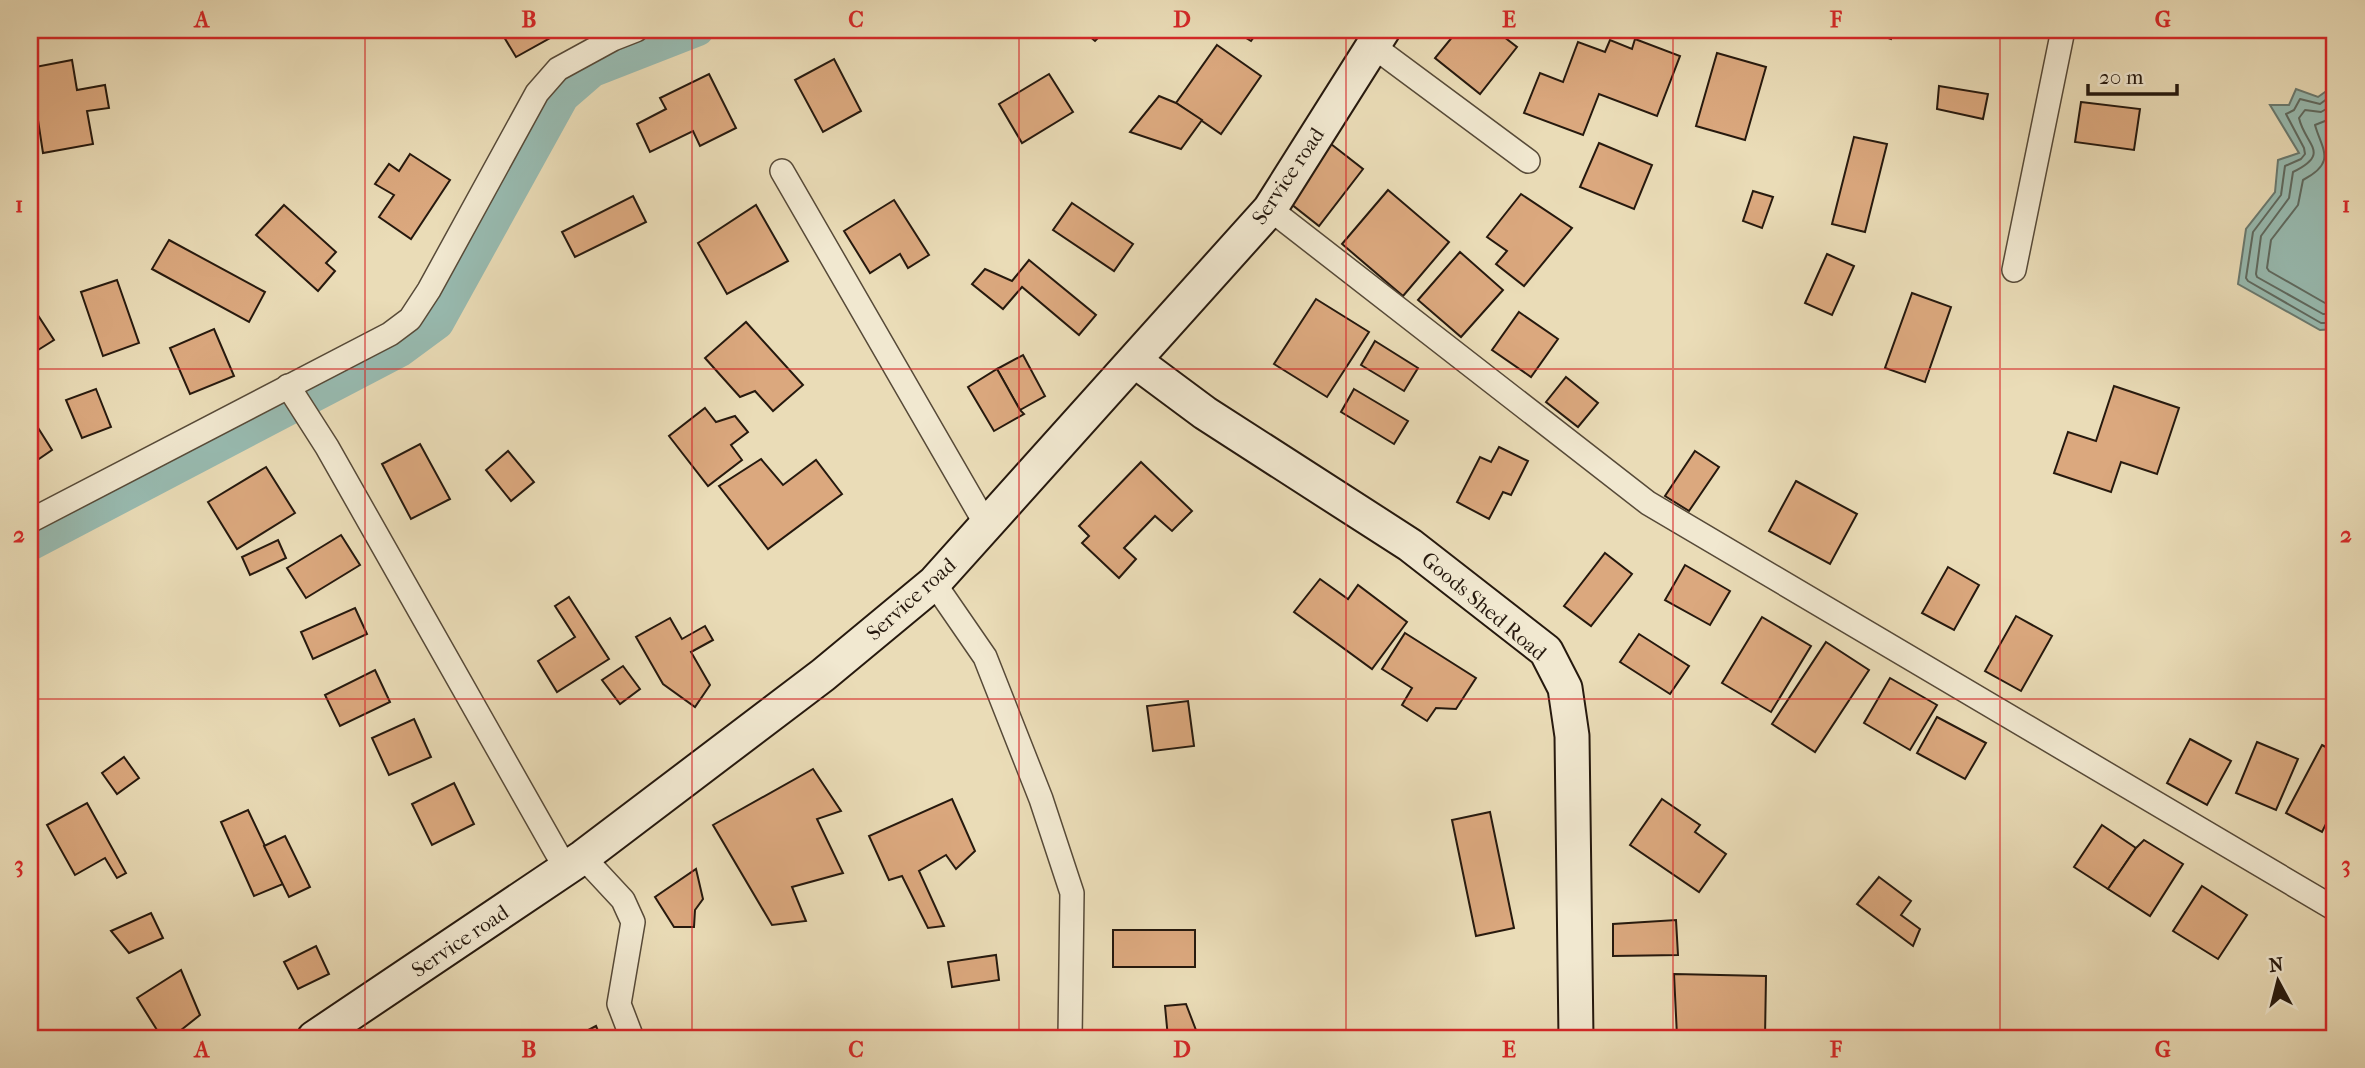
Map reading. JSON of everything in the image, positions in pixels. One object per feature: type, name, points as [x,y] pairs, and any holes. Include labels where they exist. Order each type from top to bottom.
[{"type":"street","points":[[30,521],[290,389],[390,334],[410,319],[429,290],[537,93],[558,69],[613,38],[636,30]]},
{"type":"street","points":[[2014,270],[2063,30]]},
{"type":"street","points":[[1378,38],[1528,161]]},
{"type":"street","name":"Service road","points":[[314,1038],[575,863],[823,675],[934,583],[1270,209],[1378,38]]},
{"type":"street","points":[[782,171],[987,526]]},
{"type":"street","points":[[1270,209],[1648,503],[2335,909]]},
{"type":"street","name":"Goods Shed Road","points":[[1135,360],[1205,413],[1410,545],[1546,651],[1565,688],[1572,736],[1580,1035]]},
{"type":"street","points":[[290,389],[575,863],[623,900],[633,922],[619,1004],[632,1038]]},
{"type":"street","points":[[934,583],[985,657],[1041,799],[1072,893],[1070,1038]]},
{"type":"water","points":[[2335,85],[2335,329],[2320,330],[2238,284],[2246,229],[2275,192],[2278,160],[2299,153],[2270,105],[2289,105],[2296,89],[2318,97]]},
{"type":"building","points":[[516,30],[546,30],[550,38],[516,57],[504,37]]},
{"type":"building","points":[[1082,30],[1106,30],[1095,41]]},
{"type":"building","points":[[1233,30],[1259,30],[1251,41]]},
{"type":"building","points":[[1458,30],[1495,30],[1517,47],[1480,94],[1435,58]]},
{"type":"building","points":[[1865,30],[1894,30],[1891,39]]},
{"type":"building","points":[[1635,39],[1680,56],[1657,116],[1599,94],[1583,135],[1524,113],[1540,73],[1563,82],[1578,42],[1605,52],[1610,40],[1632,49]]},
{"type":"building","points":[[1217,45],[1261,76],[1221,134],[1176,103]]},
{"type":"building","points":[[1717,53],[1766,67],[1745,140],[1696,126]]},
{"type":"building","points":[[834,59],[861,111],[823,132],[795,80]]},
{"type":"building","points":[[72,60],[77,90],[105,85],[109,108],[87,111],[93,144],[43,153],[30,68]]},
{"type":"building","points":[[709,74],[736,128],[700,146],[693,131],[650,152],[637,124],[666,109],[660,98]]},
{"type":"building","points":[[1049,74],[1073,112],[1022,143],[999,104]]},
{"type":"building","points":[[1939,86],[1988,94],[1983,119],[1937,109]]},
{"type":"building","points":[[1159,96],[1176,103],[1202,120],[1181,149],[1130,132]]},
{"type":"building","points":[[2081,102],[2140,109],[2134,150],[2075,142]]},
{"type":"building","points":[[1854,137],[1887,144],[1865,232],[1832,224]]},
{"type":"building","points":[[1599,143],[1652,165],[1634,209],[1580,187]]},
{"type":"building","points":[[1331,144],[1363,169],[1319,226],[1286,200]]},
{"type":"building","points":[[410,154],[450,180],[411,239],[379,217],[394,195],[375,184],[389,164],[399,171]]},
{"type":"building","points":[[1388,190],[1449,242],[1403,296],[1342,244]]},
{"type":"building","points":[[1753,191],[1773,197],[1762,228],[1743,221]]},
{"type":"building","points":[[1521,194],[1572,228],[1524,286],[1496,264],[1507,251],[1487,237]]},
{"type":"building","points":[[633,196],[646,222],[575,257],[562,232]]},
{"type":"building","points":[[894,200],[929,255],[908,268],[900,254],[870,273],[844,231]]},
{"type":"building","points":[[1072,203],[1133,244],[1114,271],[1053,230]]},
{"type":"building","points":[[284,205],[336,252],[326,263],[335,271],[318,291],[256,235]]},
{"type":"building","points":[[756,205],[788,261],[727,294],[698,243]]},
{"type":"building","points":[[169,240],[265,292],[249,322],[152,269]]},
{"type":"building","points":[[1460,252],[1503,290],[1461,337],[1418,300]]},
{"type":"building","points":[[1827,254],[1854,266],[1832,315],[1805,303]]},
{"type":"building","points":[[1029,260],[1096,315],[1079,335],[1022,287],[1003,309],[972,284],[985,269],[1012,281]]},
{"type":"building","points":[[117,280],[139,343],[103,356],[81,292]]},
{"type":"building","points":[[1912,293],[1951,307],[1925,382],[1885,368]]},
{"type":"building","points":[[1316,299],[1369,332],[1327,397],[1274,364]]},
{"type":"building","points":[[30,303],[54,340],[30,355]]},
{"type":"building","points":[[1519,312],[1558,339],[1531,377],[1492,350]]},
{"type":"building","points":[[746,322],[803,385],[773,411],[755,391],[740,397],[705,358]]},
{"type":"building","points":[[214,329],[234,376],[190,394],[170,348]]},
{"type":"building","points":[[1375,341],[1418,368],[1404,391],[1361,365]]},
{"type":"building","points":[[1023,355],[1045,396],[1020,410],[997,369]]},
{"type":"building","points":[[997,369],[1024,414],[994,431],[968,387]]},
{"type":"building","points":[[1566,377],[1598,403],[1578,427],[1546,402]]},
{"type":"building","points":[[2114,386],[2179,408],[2157,474],[2121,462],[2111,492],[2054,473],[2068,432],[2096,441]]},
{"type":"building","points":[[96,389],[111,427],[82,438],[66,400]]},
{"type":"building","points":[[1354,389],[1408,421],[1394,444],[1341,412]]},
{"type":"building","points":[[705,408],[716,422],[735,416],[748,432],[731,445],[742,460],[708,486],[669,436]]},
{"type":"building","points":[[35,423],[52,450],[30,465],[30,426]]},
{"type":"building","points":[[420,444],[450,499],[411,519],[382,464]]},
{"type":"building","points":[[1499,447],[1528,461],[1511,495],[1503,492],[1489,519],[1457,502],[1480,457],[1491,462]]},
{"type":"building","points":[[508,451],[534,482],[511,501],[486,470]]},
{"type":"building","points":[[1695,451],[1719,467],[1689,511],[1665,496]]},
{"type":"building","points":[[761,459],[783,485],[816,460],[842,494],[768,549],[719,486]]},
{"type":"building","points":[[1141,462],[1192,511],[1172,531],[1155,516],[1124,548],[1136,559],[1119,578],[1082,543],[1089,536],[1079,526]]},
{"type":"building","points":[[266,467],[295,513],[237,549],[208,502]]},
{"type":"building","points":[[1796,481],[1857,514],[1830,564],[1769,531]]},
{"type":"building","points":[[341,535],[360,565],[306,598],[287,568]]},
{"type":"building","points":[[278,540],[286,558],[250,575],[242,557]]},
{"type":"building","points":[[1605,553],[1632,574],[1591,626],[1564,606]]},
{"type":"building","points":[[1685,565],[1730,591],[1710,625],[1665,600]]},
{"type":"building","points":[[1948,567],[1979,585],[1954,630],[1922,613]]},
{"type":"building","points":[[1320,579],[1348,599],[1358,585],[1407,622],[1372,669],[1294,612]]},
{"type":"building","points":[[569,597],[609,659],[557,692],[538,661],[575,637],[555,606]]},
{"type":"building","points":[[355,608],[367,634],[313,659],[301,632]]},
{"type":"building","points":[[2016,616],[2052,636],[2021,691],[1985,671]]},
{"type":"building","points":[[1762,617],[1811,646],[1771,712],[1722,683]]},
{"type":"building","points":[[670,618],[682,639],[705,626],[713,640],[691,652],[710,685],[695,707],[663,684],[636,637]]},
{"type":"building","points":[[1405,633],[1476,678],[1456,709],[1436,708],[1427,721],[1402,705],[1412,688],[1382,669]]},
{"type":"building","points":[[1639,634],[1689,666],[1670,694],[1620,662]]},
{"type":"building","points":[[1826,642],[1869,670],[1815,752],[1772,724]]},
{"type":"building","points":[[623,666],[640,689],[620,704],[602,680]]},
{"type":"building","points":[[375,670],[390,702],[340,726],[325,695]]},
{"type":"building","points":[[1890,678],[1937,705],[1910,750],[1864,723]]},
{"type":"building","points":[[1188,701],[1194,746],[1153,751],[1147,706]]},
{"type":"building","points":[[1937,717],[1986,743],[1965,779],[1917,753]]},
{"type":"building","points":[[414,719],[431,757],[389,775],[372,738]]},
{"type":"building","points":[[2190,739],[2231,761],[2207,805],[2167,783]]},
{"type":"building","points":[[2257,742],[2298,759],[2276,810],[2236,793]]},
{"type":"building","points":[[2322,745],[2335,752],[2335,806],[2322,832],[2286,813]]},
{"type":"building","points":[[124,757],[139,778],[117,794],[102,773]]},
{"type":"building","points":[[813,769],[841,811],[817,819],[843,873],[792,887],[806,921],[772,925],[713,825]]},
{"type":"building","points":[[454,783],[474,824],[432,845],[412,804]]},
{"type":"building","points":[[952,799],[975,851],[956,869],[946,855],[919,871],[944,926],[928,928],[902,876],[889,880],[869,836]]},
{"type":"building","points":[[1662,799],[1700,825],[1695,832],[1726,854],[1699,892],[1630,845]]},
{"type":"building","points":[[87,803],[126,873],[117,878],[105,858],[75,875],[47,825]]},
{"type":"building","points":[[248,810],[283,884],[254,896],[221,822]]},
{"type":"building","points":[[1490,812],[1514,928],[1476,936],[1452,820]]},
{"type":"building","points":[[2102,825],[2136,848],[2108,889],[2074,867]]},
{"type":"building","points":[[285,836],[310,887],[289,897],[264,846]]},
{"type":"building","points":[[2144,840],[2183,864],[2150,916],[2108,889]]},
{"type":"building","points":[[696,869],[703,899],[695,910],[694,927],[674,927],[655,897]]},
{"type":"building","points":[[1879,877],[1911,901],[1901,915],[1920,929],[1913,946],[1857,904]]},
{"type":"building","points":[[2202,886],[2247,915],[2218,959],[2173,931]]},
{"type":"building","points":[[151,913],[163,938],[129,953],[111,931]]},
{"type":"building","points":[[1676,920],[1678,955],[1613,956],[1613,924]]},
{"type":"building","points":[[1113,930],[1195,930],[1195,967],[1113,967]]},
{"type":"building","points":[[316,946],[329,974],[298,989],[284,962]]},
{"type":"building","points":[[996,955],[999,980],[952,987],[948,962]]},
{"type":"building","points":[[181,970],[200,1015],[171,1038],[162,1038],[137,998]]},
{"type":"building","points":[[1674,974],[1766,976],[1765,1038],[1677,1036]]},
{"type":"building","points":[[1186,1004],[1199,1038],[1168,1038],[1165,1006]]},
{"type":"building","points":[[596,1026],[601,1038],[573,1038]]},
{"type":"waterway","points":[[30,545],[400,351],[438,323],[563,97],[593,71],[698,30]]}]
